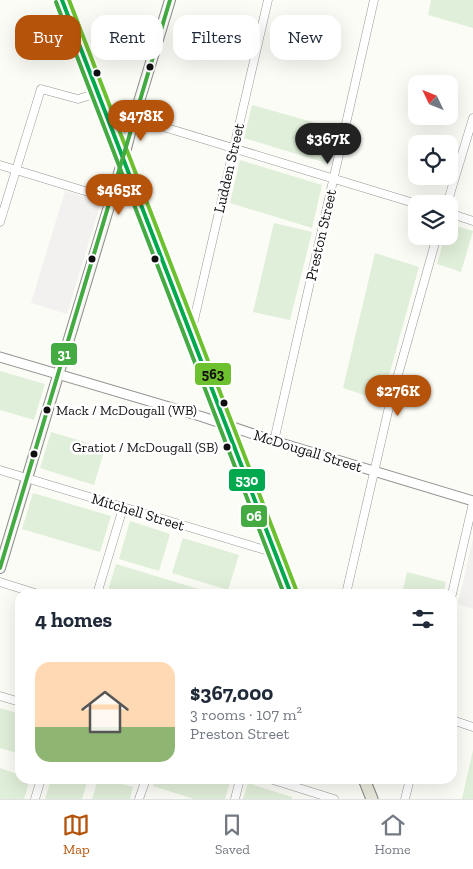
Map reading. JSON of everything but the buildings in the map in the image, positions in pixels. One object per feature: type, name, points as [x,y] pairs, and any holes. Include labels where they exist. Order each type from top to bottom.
[{"type":"main road","points":[[62,0],[289,589]]},
{"type":"main road","points":[[0,568],[124,160],[134,118],[170,0]]},
{"type":"main road","points":[[366,784],[372,799]]},
{"type":"street","name":"Ludden Street","points":[[191,335],[268,0]]},
{"type":"street","name":"Preston Street","points":[[274,441],[374,0]]},
{"type":"street","points":[[0,222],[41,89],[78,98],[98,93]]},
{"type":"street","points":[[134,118],[408,201]]},
{"type":"street","points":[[450,195],[473,118]]},
{"type":"street","points":[[0,164],[112,199]]},
{"type":"street","points":[[458,217],[473,221]]},
{"type":"street","points":[[347,589],[402,358],[434,245]]},
{"type":"street","name":"McDougall Street","points":[[0,357],[226,424],[274,441],[473,502]]},
{"type":"street","name":"Mitchell Street","points":[[0,470],[275,553]]},
{"type":"street","points":[[453,589],[473,502]]},
{"type":"street","points":[[99,589],[123,508]]},
{"type":"street","points":[[0,582],[22,589]]},
{"type":"street","points":[[0,696],[15,700]]},
{"type":"street","points":[[457,722],[473,727]]},
{"type":"street","points":[[35,799],[40,784]]},
{"type":"street","points":[[140,799],[144,784]]},
{"type":"street","points":[[234,799],[238,784]]},
{"type":"street","points":[[284,784],[322,797],[334,799]]},
{"type":"street","points":[[405,799],[409,784]]},
{"type":"shaded area","points":[[65,191],[101,202],[67,314],[31,303]]},
{"type":"shaded area","points":[[473,539],[473,609],[458,604]]},
{"type":"green space","points":[[431,0],[473,0],[473,28],[428,15]]},
{"type":"green space","points":[[252,105],[334,128],[326,163],[244,138]]},
{"type":"green space","points":[[240,160],[322,185],[312,228],[230,203]]},
{"type":"green space","points":[[274,223],[312,232],[290,320],[253,312]]},
{"type":"green space","points":[[458,227],[473,231],[461,272],[437,264],[442,245],[458,245]]},
{"type":"green space","points":[[375,253],[419,267],[382,401],[343,388]]},
{"type":"green space","points":[[0,371],[45,384],[34,420],[0,410]]},
{"type":"green space","points":[[51,432],[105,448],[94,485],[40,468]]},
{"type":"green space","points":[[33,493],[111,516],[100,552],[22,529]]},
{"type":"green space","points":[[130,521],[170,534],[159,571],[119,559]]},
{"type":"green space","points":[[183,538],[239,555],[228,589],[172,573]]},
{"type":"green space","points":[[116,564],[198,589],[108,589]]},
{"type":"green space","points":[[407,572],[446,582],[444,589],[403,589]]},
{"type":"green space","points":[[0,708],[15,712],[15,752],[0,748]]},
{"type":"green space","points":[[473,750],[473,799],[462,799]]},
{"type":"green space","points":[[0,768],[15,773],[15,784],[28,784],[24,799],[0,799]]},
{"type":"green space","points":[[50,784],[86,784],[82,799],[45,799]]},
{"type":"green space","points":[[96,784],[122,784],[133,787],[130,799],[92,799]]},
{"type":"green space","points":[[154,784],[230,784],[225,799],[194,799],[153,786]]},
{"type":"green space","points":[[248,784],[292,797],[292,799],[243,799]]},
{"type":"transit line","name":"530","points":[[62,0],[289,589]]},
{"type":"transit line","name":"563","points":[[69,0],[296,589]]},
{"type":"transit line","name":"31","points":[[0,568],[170,0]]},
{"type":"transit line","name":"06","points":[[56,2],[282,589]]},
{"type":"place","name":"Mack / McDougall (WB)","points":[[47,410]]},
{"type":"place","name":"Gratiot / McDougall (SB)","points":[[227,447]]}]
